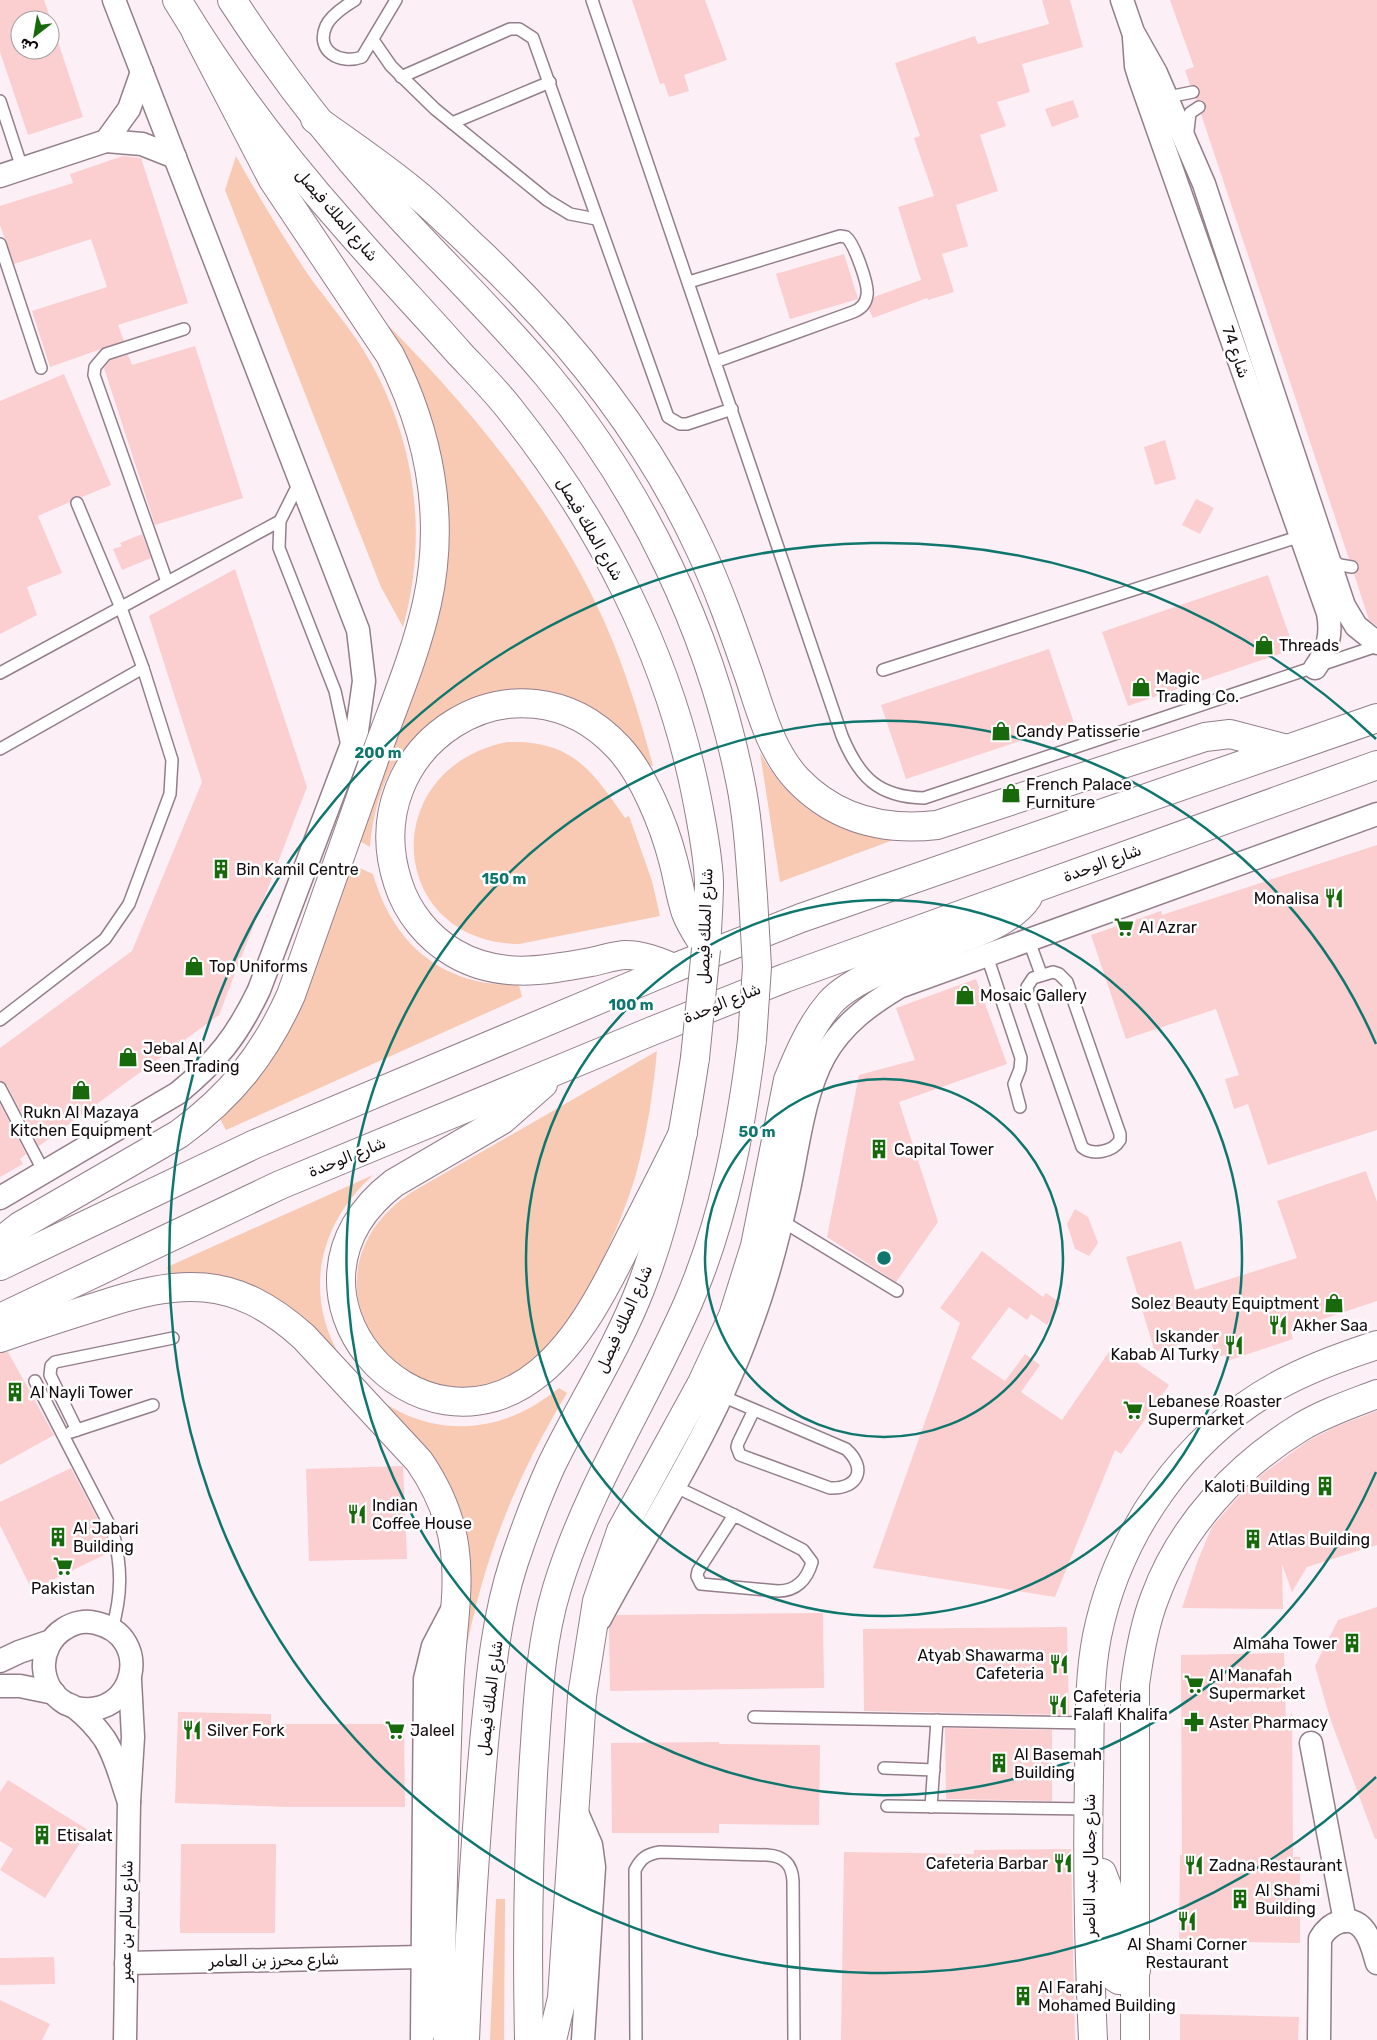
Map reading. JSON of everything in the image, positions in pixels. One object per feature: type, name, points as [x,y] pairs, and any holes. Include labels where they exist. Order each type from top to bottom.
[{"type":"main road","name":"شارع الملك فيصل","points":[[177,0],[196,32],[290,161],[344,225],[508,406],[549,460],[591,526],[648,638],[674,705],[693,776],[704,837],[709,882],[706,949],[695,1058],[684,1133],[666,1212],[641,1288],[537,1497],[513,1565],[504,1600],[491,1672],[477,1816],[465,2040]]},
{"type":"main road","points":[[232,0],[273,63],[315,119],[384,198],[546,374],[586,426],[622,480],[645,521],[682,596],[706,656],[726,719],[741,782],[749,842],[756,967],[752,1040],[738,1139],[725,1194],[709,1247],[689,1300],[666,1351],[581,1520],[557,1589],[547,1625],[540,1661],[530,1813],[527,1899],[529,2040]]},
{"type":"main road","points":[[0,1242],[20,1226],[179,1134],[200,1119],[237,1084],[268,1042],[291,995],[419,634],[432,572],[435,539],[431,476],[425,444],[404,383],[390,354],[273,180],[196,32]]},
{"type":"main road","points":[[315,119],[421,197],[515,287],[586,366],[648,452],[699,545],[720,594],[769,734],[780,757],[796,778],[815,796],[837,810],[861,820],[886,826],[912,828],[938,825],[1205,737],[1230,734],[1286,749]]},
{"type":"main road","points":[[674,968],[651,959],[625,955],[548,970],[508,971],[471,962],[436,940],[410,909],[400,890],[390,852],[392,814],[396,795],[403,777],[425,746],[455,722],[482,710],[510,704],[530,704],[556,709],[587,722],[604,733],[619,747],[641,781],[664,830],[685,910],[706,949]]},
{"type":"main road","points":[[0,1266],[255,1144],[674,968],[801,918],[1377,718]]},
{"type":"main road","name":"شارع الوحدة","points":[[0,1318],[280,1185],[785,978],[1377,765]]},
{"type":"main road","points":[[552,2040],[562,1998],[582,1696],[590,1637],[608,1565],[621,1531],[702,1383],[733,1316],[754,1246],[788,1080],[802,1046],[830,1004],[845,989],[866,978],[975,933],[1003,919],[1026,901],[1035,887]]},
{"type":"main road","points":[[558,1070],[502,1120],[377,1196],[363,1212],[353,1229],[345,1249],[341,1290],[351,1329],[373,1362],[404,1386],[423,1394],[462,1400],[503,1393],[540,1372],[569,1342],[601,1292],[684,1133]]},
{"type":"main road","points":[[0,1338],[157,1288],[195,1287],[225,1291],[268,1308],[304,1337],[419,1461],[433,1482],[444,1504],[454,1536],[458,1578],[449,1676],[441,1963],[444,2017],[448,2040]]},
{"type":"main road","name":"شارع جمال عبد الناصر","points":[[1093,2040],[1088,1854],[1091,1681],[1097,1636],[1108,1592],[1125,1550],[1173,1474],[1204,1440],[1231,1417],[1276,1386],[1316,1366],[1377,1344]]},
{"type":"main road","points":[[1136,2040],[1135,1685],[1142,1640],[1155,1596],[1175,1554],[1200,1516],[1230,1482],[1265,1452],[1301,1427],[1377,1394]]},
{"type":"main road","points":[[1088,1854],[1100,1868],[1107,1886],[1109,1970],[1112,1976],[1119,1980],[1126,1980],[1136,1970]]},
{"type":"street","points":[[0,1198],[178,1093],[203,1072],[226,1048],[244,1020],[259,990],[348,756],[362,706],[362,655],[358,630],[114,0]]},
{"type":"street","name":"شارع 74","points":[[1122,0],[1133,32],[1136,66],[1189,151],[1207,193],[1350,617],[1364,634],[1377,644]]},
{"type":"street","points":[[106,141],[130,109],[142,72]]},
{"type":"street","name":"شارع 74","points":[[1156,98],[1330,623],[1328,645],[1315,668]]},
{"type":"street","points":[[0,176],[106,141],[142,144],[175,157]]},
{"type":"street","points":[[590,1637],[643,1539],[676,1487],[722,1396],[750,1328],[782,1221],[812,1087],[825,1056],[844,1028],[870,1004],[900,987],[1377,814]]},
{"type":"street","points":[[422,2040],[425,1679],[433,1646],[456,1603]]},
{"type":"street","points":[[91,1621],[112,1629],[128,1646],[131,1657],[130,1680],[120,1696],[104,1706],[85,1710],[64,1702],[48,1684],[44,1662],[51,1641],[59,1632],[79,1622],[91,1621]]},
{"type":"street","points":[[0,1662],[19,1652],[51,1641]]},
{"type":"street","name":"شارع سالم بن عمير","points":[[125,2040],[128,1802],[132,1737],[130,1680]]},
{"type":"street","points":[[0,1686],[20,1686],[54,1693]]},
{"type":"street","name":"شارع سالم بن عمير","points":[[76,1708],[87,1717],[105,1740],[112,1753],[128,1802]]},
{"type":"street","points":[[1311,1743],[1345,1920]]},
{"type":"street","points":[[574,1806],[591,1845],[594,1867],[583,2040]]},
{"type":"street","points":[[1320,2040],[1320,1939],[1330,1926],[1345,1920],[1355,1923],[1364,1930],[1377,1963]]},
{"type":"street","name":"شارع محرز بن العامر","points":[[126,1963],[422,1957]]},
{"type":"lane","points":[[355,0],[326,25],[324,35],[326,46],[332,55],[341,60],[352,61],[362,57],[373,40],[382,20],[396,0]]},
{"type":"lane","points":[[592,0],[842,736],[858,769],[871,782],[887,792],[905,798],[924,798],[1315,668],[1377,644]]},
{"type":"lane","points":[[401,77],[502,32],[519,29],[533,38],[668,417],[673,422],[687,424],[732,409]]},
{"type":"lane","points":[[373,40],[382,55],[401,77],[452,124],[558,208],[583,218],[596,219]]},
{"type":"lane","points":[[452,124],[550,82]]},
{"type":"lane","points":[[1156,98],[1193,92]]},
{"type":"lane","points":[[0,101],[22,168]]},
{"type":"lane","points":[[1189,151],[1188,118],[1193,109],[1199,107]]},
{"type":"lane","points":[[689,282],[840,236],[846,237],[854,246],[868,294],[864,306],[853,312],[715,362]]},
{"type":"lane","points":[[0,244],[41,368]]},
{"type":"lane","points":[[167,582],[94,375],[100,360],[106,354],[184,329]]},
{"type":"lane","points":[[301,480],[280,521],[278,534],[279,548],[335,691],[348,756]]},
{"type":"lane","points":[[1,1019],[105,939],[129,904],[170,794],[173,771],[170,748],[121,608],[77,503]]},
{"type":"lane","points":[[0,673],[280,521]]},
{"type":"lane","points":[[883,670],[1301,536]]},
{"type":"lane","points":[[1329,559],[1340,565],[1352,567]]},
{"type":"lane","points":[[0,749],[143,668]]},
{"type":"lane","points":[[1029,941],[1041,974]]},
{"type":"lane","points":[[987,956],[1021,1058],[1020,1069],[1014,1084],[1020,1107]]},
{"type":"lane","points":[[1041,974],[1059,974],[1067,982],[1120,1134],[1120,1140],[1112,1148],[1093,1153],[1087,1152],[1080,1143],[1028,993],[1029,981],[1041,974]]},
{"type":"lane","points":[[0,1088],[44,1172]]},
{"type":"lane","points":[[782,1221],[897,1292]]},
{"type":"lane","points":[[77,1430],[50,1375],[51,1366],[55,1362],[173,1338]]},
{"type":"lane","points":[[35,1381],[113,1532],[119,1553],[121,1584],[112,1629]]},
{"type":"lane","points":[[722,1396],[846,1449],[856,1458],[858,1470],[854,1482],[843,1489],[830,1488],[740,1455],[737,1447],[754,1410]]},
{"type":"lane","points":[[62,1435],[153,1405]]},
{"type":"lane","points":[[676,1487],[734,1515],[803,1550],[812,1562],[801,1584],[787,1591],[701,1584],[697,1576],[698,1571],[734,1515]]},
{"type":"lane","points":[[754,1717],[1090,1723]]},
{"type":"lane","points":[[931,1807],[937,1720]]},
{"type":"lane","points":[[884,1768],[934,1770]]},
{"type":"lane","points":[[886,1806],[1088,1809]]},
{"type":"lane","points":[[636,2040],[634,1870],[640,1860],[649,1854],[660,1852],[766,1854],[777,1856],[786,1861],[792,1870],[793,1881],[794,2040]]},
{"type":"shaded area","points":[[236,156],[270,215],[307,273],[364,351],[386,394],[398,426],[407,458],[416,525],[411,593],[403,627],[381,587],[225,190]]},
{"type":"shaded area","points":[[367,304],[402,339],[469,413],[501,452],[558,534],[583,578],[612,640],[632,693],[653,766],[645,765],[633,749],[497,700],[486,697],[479,698],[458,706],[438,717],[406,746],[394,764],[377,804],[370,847],[358,840],[445,531]]},
{"type":"shaded area","points":[[507,742],[548,746],[564,752],[590,772],[625,818],[629,816],[652,881],[660,916],[519,944],[475,936],[443,915],[422,886],[414,852],[418,817],[435,785],[464,758]]},
{"type":"shaded area","points":[[760,753],[782,785],[801,803],[823,818],[852,827],[904,836],[780,882]]},
{"type":"shaded area","points":[[351,864],[373,874],[382,899],[394,922],[408,941],[425,957],[445,969],[467,978],[492,984],[519,985],[522,997],[226,1130],[219,1117]]},
{"type":"shaded area","points":[[657,1051],[646,1129],[640,1159],[629,1196],[608,1249],[580,1304],[548,1349],[531,1364],[515,1374],[470,1390],[445,1388],[411,1374],[390,1362],[381,1350],[363,1317],[358,1297],[357,1277],[360,1257],[379,1221],[412,1192]]},
{"type":"shaded area","points":[[373,1175],[333,1227],[320,1281],[329,1333],[355,1377],[396,1410],[446,1425],[502,1420],[559,1388],[567,1393],[531,1458],[503,1522],[481,1587],[464,1660],[462,1541],[313,1332],[171,1280],[167,1267]]},
{"type":"shaded area","points":[[496,1899],[505,1899],[504,2040],[490,2040]]},
{"type":"building","points":[[0,0],[44,0],[47,10],[10,10],[10,60],[60,60],[60,48],[83,117],[28,135],[0,52]]},
{"type":"building","points":[[632,0],[705,0],[727,60],[684,75],[689,91],[669,97],[664,83],[660,84]]},
{"type":"building","points":[[1042,0],[1070,0],[1083,47],[1022,64],[1030,92],[997,102],[1006,126],[980,135],[998,191],[956,205],[968,246],[942,254],[954,292],[928,300],[927,298],[873,318],[869,309],[874,297],[921,280],[898,207],[934,196],[914,138],[920,136],[895,63],[975,36],[978,44],[1049,24]]},
{"type":"building","points":[[1170,0],[1377,0],[1377,626],[1369,620],[1354,574],[1358,571],[1359,565],[1356,561],[1349,559],[1201,114],[1206,110],[1205,103],[1202,100],[1196,100],[1200,90],[1196,85],[1190,85],[1185,70],[1194,67]]},
{"type":"building","points":[[1073,100],[1079,117],[1052,127],[1045,109]]},
{"type":"building","points":[[123,156],[141,158],[188,303],[118,325],[124,341],[50,367],[32,311],[107,287],[91,239],[14,264],[0,225],[0,206],[73,183],[70,174]]},
{"type":"building","points":[[844,254],[858,299],[790,319],[776,274]]},
{"type":"building","points":[[195,346],[243,498],[155,525],[104,368],[110,360],[128,355],[132,365]]},
{"type":"building","points":[[64,374],[111,485],[82,497],[75,496],[70,502],[38,516],[62,573],[27,587],[37,615],[0,634],[0,401]]},
{"type":"building","points":[[1165,440],[1176,479],[1155,485],[1144,447]]},
{"type":"building","points":[[1196,499],[1214,508],[1200,534],[1182,525]]},
{"type":"building","points":[[142,534],[151,558],[122,570],[113,549],[122,546],[120,543]]},
{"type":"building","name":"Bin Kamil Centre","points":[[235,569],[307,787],[219,1015],[39,1146],[7,1085],[0,1081],[0,1048],[132,951],[202,782],[149,616]]},
{"type":"building","points":[[1268,575],[1294,649],[1128,706],[1102,632]]},
{"type":"building","points":[[1049,649],[1074,723],[906,779],[881,705]]},
{"type":"building","points":[[1377,845],[1377,1130],[1268,1165],[1248,1104],[1234,1109],[1225,1079],[1239,1075],[1216,1009],[1126,1039],[1091,935],[1161,911],[1162,915]]},
{"type":"building","name":"Capital Tower","points":[[976,979],[1007,1064],[899,1102],[938,1222],[896,1282],[827,1237],[859,1075],[915,1060],[896,1008]]},
{"type":"building","points":[[0,1104],[26,1154],[20,1159],[23,1164],[0,1177]]},
{"type":"building","points":[[1366,1171],[1377,1202],[1377,1301],[1302,1326],[1303,1329],[1291,1333],[1293,1339],[1227,1361],[1225,1355],[1216,1357],[1209,1336],[1155,1352],[1126,1257],[1181,1241],[1195,1290],[1297,1258],[1277,1201]]},
{"type":"building","points":[[1075,1209],[1088,1217],[1098,1243],[1089,1256],[1075,1249],[1067,1224]]},
{"type":"building","points":[[982,1251],[1043,1297],[1046,1293],[1061,1303],[1047,1325],[1031,1314],[1027,1320],[1009,1307],[971,1358],[1005,1381],[1025,1354],[1040,1365],[1021,1392],[1062,1420],[1113,1346],[1169,1385],[1121,1454],[1115,1450],[1055,1597],[873,1568],[960,1323],[940,1308]]},
{"type":"building","name":"Al Nayli Tower","points":[[8,1352],[54,1435],[0,1465],[0,1353]]},
{"type":"building","points":[[1377,1411],[1377,1545],[1307,1567],[1292,1592],[1282,1564],[1283,1609],[1182,1608],[1198,1560],[1212,1527],[1244,1490],[1265,1472],[1308,1441],[1335,1427]]},
{"type":"building","name":"Indian Coffee House","points":[[403,1466],[407,1559],[309,1561],[306,1469]]},
{"type":"building","name":"Al Jabari Building","points":[[71,1468],[106,1535],[110,1552],[32,1590],[0,1525],[0,1502]]},
{"type":"building","points":[[1377,1607],[1377,1839],[1375,1839],[1330,1718],[1315,1666],[1338,1620]]},
{"type":"building","points":[[823,1613],[824,1688],[610,1691],[609,1628],[617,1615]]},
{"type":"building","points":[[1067,1627],[1069,1715],[864,1711],[863,1629]]},
{"type":"building","points":[[1284,1653],[1286,1725],[1292,1712],[1293,1857],[1300,1857],[1300,1943],[1179,1941],[1180,1855],[1182,1855],[1181,1655]]},
{"type":"building","points":[[178,1712],[271,1714],[271,1724],[404,1724],[405,1807],[288,1807],[175,1803]]},
{"type":"building","name":"Al Basemah Building","points":[[945,1728],[1052,1730],[1052,1801],[946,1799]]},
{"type":"building","points":[[719,1742],[719,1744],[820,1745],[819,1825],[719,1824],[719,1833],[612,1833],[611,1743]]},
{"type":"building","name":"Etisalat","points":[[8,1780],[88,1830],[45,1898],[0,1870],[13,1849],[0,1841],[0,1792]]},
{"type":"building","points":[[181,1844],[276,1844],[275,1933],[180,1933]]},
{"type":"building","points":[[1071,1849],[1075,2040],[841,2040],[844,1852],[974,1854],[974,1850]]},
{"type":"building","points":[[54,1957],[55,1984],[0,1985],[0,1958]]},
{"type":"building","points":[[0,2000],[50,2024],[42,2040],[0,2040]]},
{"type":"building","points":[[1180,2014],[1299,2017],[1298,2040],[1180,2040]]},
{"type":"place","name":"Threads","points":[[1264,645]]},
{"type":"place","name":"Magic Trading Co.","points":[[1141,687]]},
{"type":"place","name":"Candy Patisserie","points":[[1001,731]]},
{"type":"place","name":"French Palace Furniture","points":[[1011,793]]},
{"type":"place","name":"Bin Kamil Centre","points":[[221,869]]},
{"type":"place","name":"Monalisa","points":[[1334,898]]},
{"type":"place","name":"Al Azrar","points":[[1124,927]]},
{"type":"place","name":"Top Uniforms","points":[[194,966]]},
{"type":"place","name":"Mosaic Gallery","points":[[965,995]]},
{"type":"place","name":"Jebal Al Seen Trading","points":[[128,1057]]},
{"type":"place","name":"Rukn Al Mazaya Kitchen Equipment","points":[[81,1090]]},
{"type":"place","name":"Capital Tower","points":[[879,1149]]},
{"type":"place","name":"Solez Beauty Equiptment","points":[[1334,1303]]},
{"type":"place","name":"Akher Saa","points":[[1278,1325]]},
{"type":"place","name":"Iskander Kabab Al Turky","points":[[1234,1345]]},
{"type":"place","name":"Al Nayli Tower","points":[[15,1392]]},
{"type":"place","name":"Lebanese Roaster Supermarket","points":[[1133,1410]]},
{"type":"place","name":"Kaloti Building","points":[[1325,1486]]},
{"type":"place","name":"Indian Coffee House","points":[[357,1514]]},
{"type":"place","name":"Al Jabari Building","points":[[58,1537]]},
{"type":"place","name":"Atlas Building","points":[[1253,1539]]},
{"type":"place","name":"Pakistan","points":[[63,1566]]},
{"type":"place","name":"Almaha Tower","points":[[1352,1643]]},
{"type":"place","name":"Atyab Shawarma Cafeteria","points":[[1059,1664]]},
{"type":"place","name":"Al Manafah Supermarket","points":[[1194,1684]]},
{"type":"place","name":"Cafeteria Falafl Khalifa","points":[[1058,1705]]},
{"type":"place","name":"Aster Pharmacy","points":[[1194,1722]]},
{"type":"place","name":"Silver Fork","points":[[192,1730]]},
{"type":"place","name":"Jaleel","points":[[395,1730]]},
{"type":"place","name":"Al Basemah Building","points":[[999,1763]]},
{"type":"place","name":"Etisalat","points":[[42,1835]]},
{"type":"place","name":"Cafeteria Barbar","points":[[1063,1863]]},
{"type":"place","name":"Zadna Restaurant","points":[[1194,1865]]},
{"type":"place","name":"Al Shami Building","points":[[1240,1899]]},
{"type":"place","name":"Al Shami Corner Restaurant","points":[[1187,1921]]},
{"type":"place","name":"Al Farahj Mohamed Building","points":[[1023,1996]]}]
